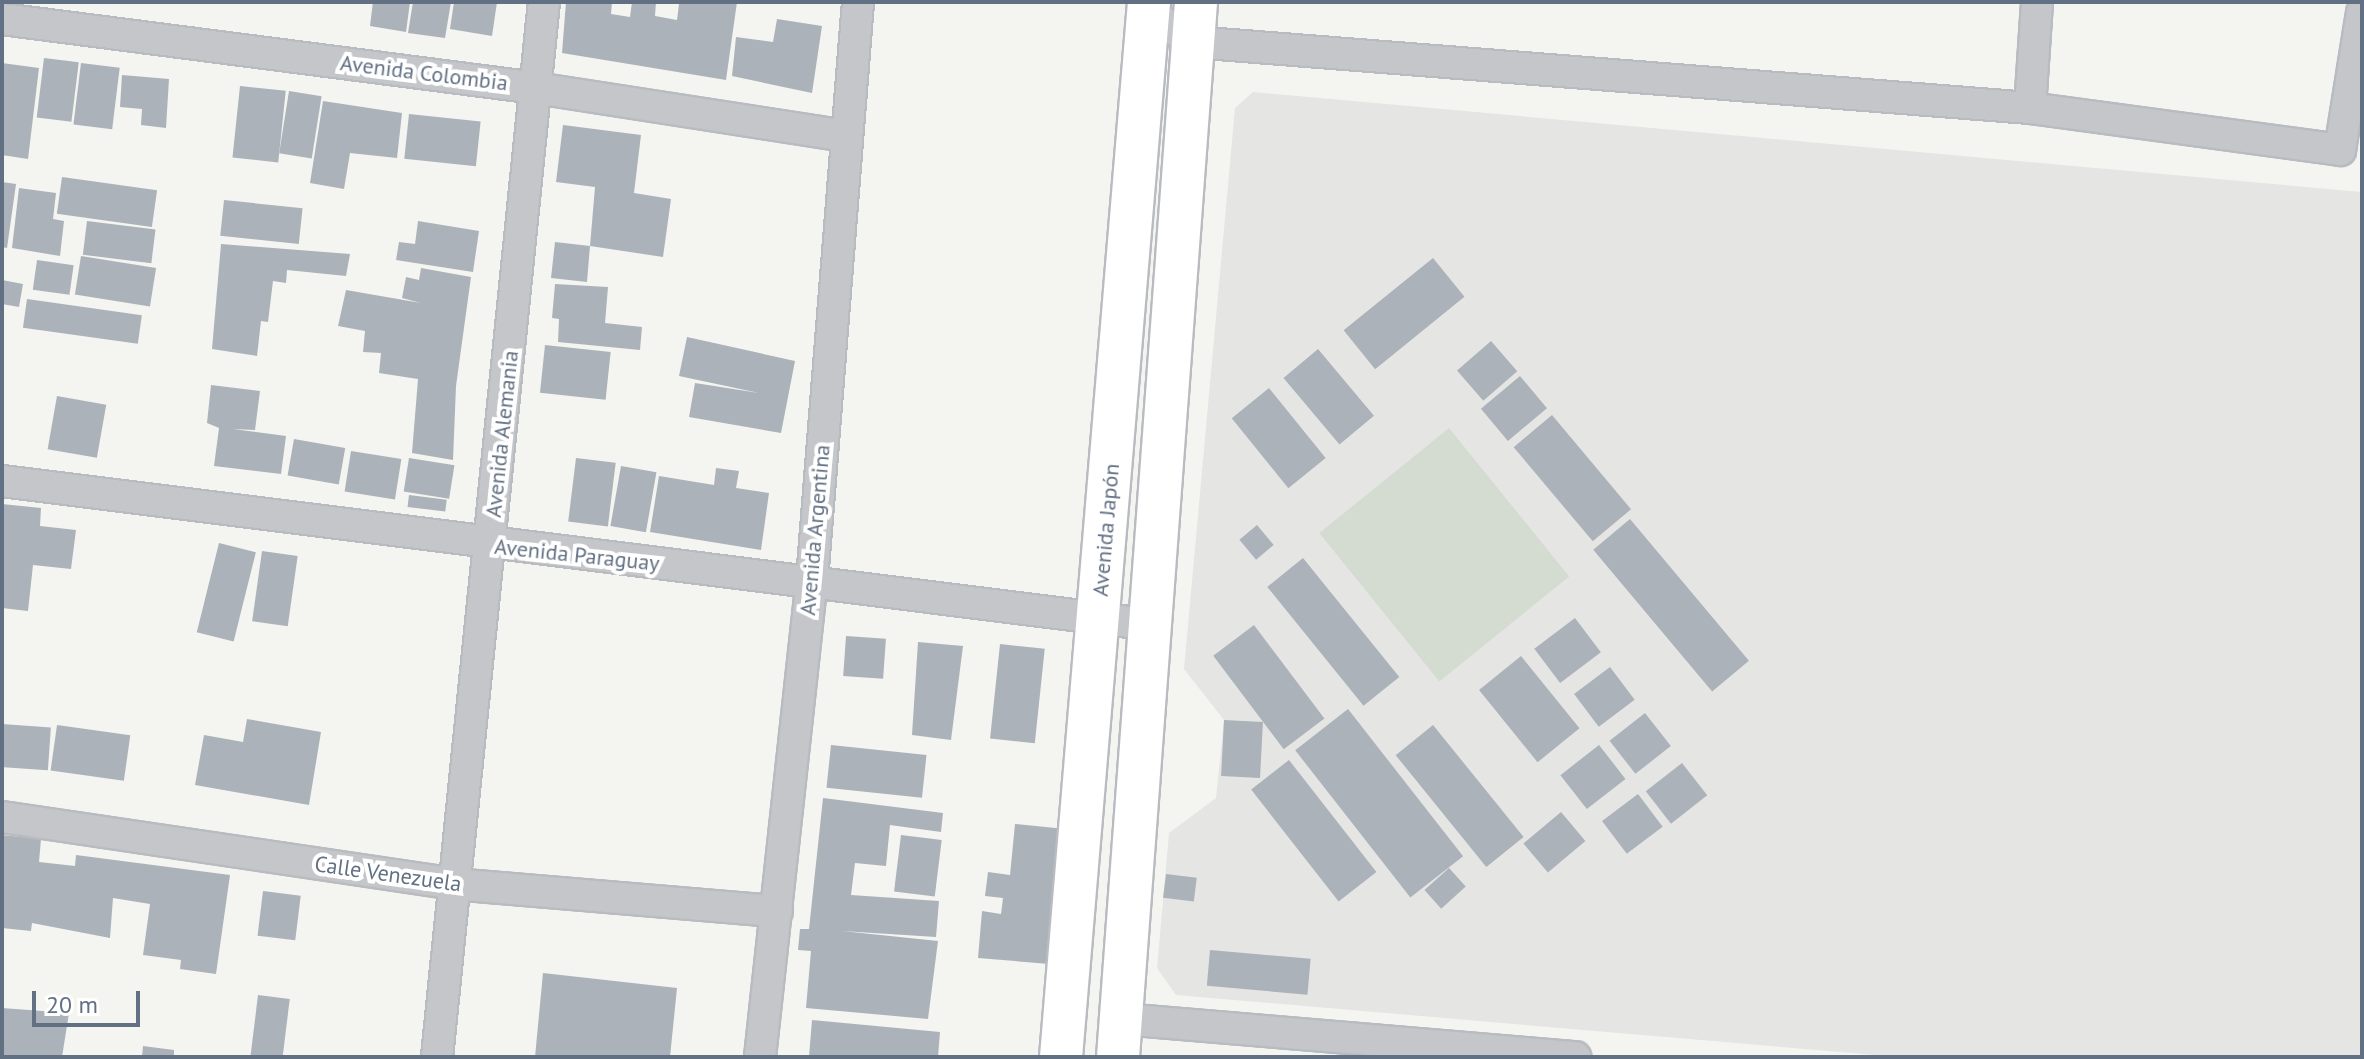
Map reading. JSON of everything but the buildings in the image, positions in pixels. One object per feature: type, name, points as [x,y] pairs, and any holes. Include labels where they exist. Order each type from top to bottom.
[{"type":"street","name":"Avenida Alemania","points":[[437,1057],[544,2]]},
{"type":"street","name":"Avenida Argentina","points":[[760,1057],[812,580],[858,2]]},
{"type":"street","points":[[2030,108],[2037,2]]},
{"type":"street","points":[[1148,7],[1195,22],[2030,108],[2340,150],[2362,13]]},
{"type":"street","name":"Avenida Japón","points":[[1061,1057],[1148,7]]},
{"type":"street","name":"Avenida Colombia","points":[[2,19],[536,88],[846,136]]},
{"type":"street","points":[[1195,22],[1153,625],[1120,1038],[1575,1057]]},
{"type":"street","name":"Avenida Paraguay","points":[[2,481],[491,546],[812,580],[1153,625]]},
{"type":"street","name":"Calle Venezuela","points":[[2,817],[453,884],[777,911]]},
{"type":"shaded area","points":[[1253,92],[2362,192],[2362,1057],[1898,1057],[1176,995],[1157,968],[1169,833],[1216,798],[1224,720],[1184,669],[1235,108]]},
{"type":"shaded area","points":[[1449,428],[1569,576],[1439,682],[1319,533]]}]
